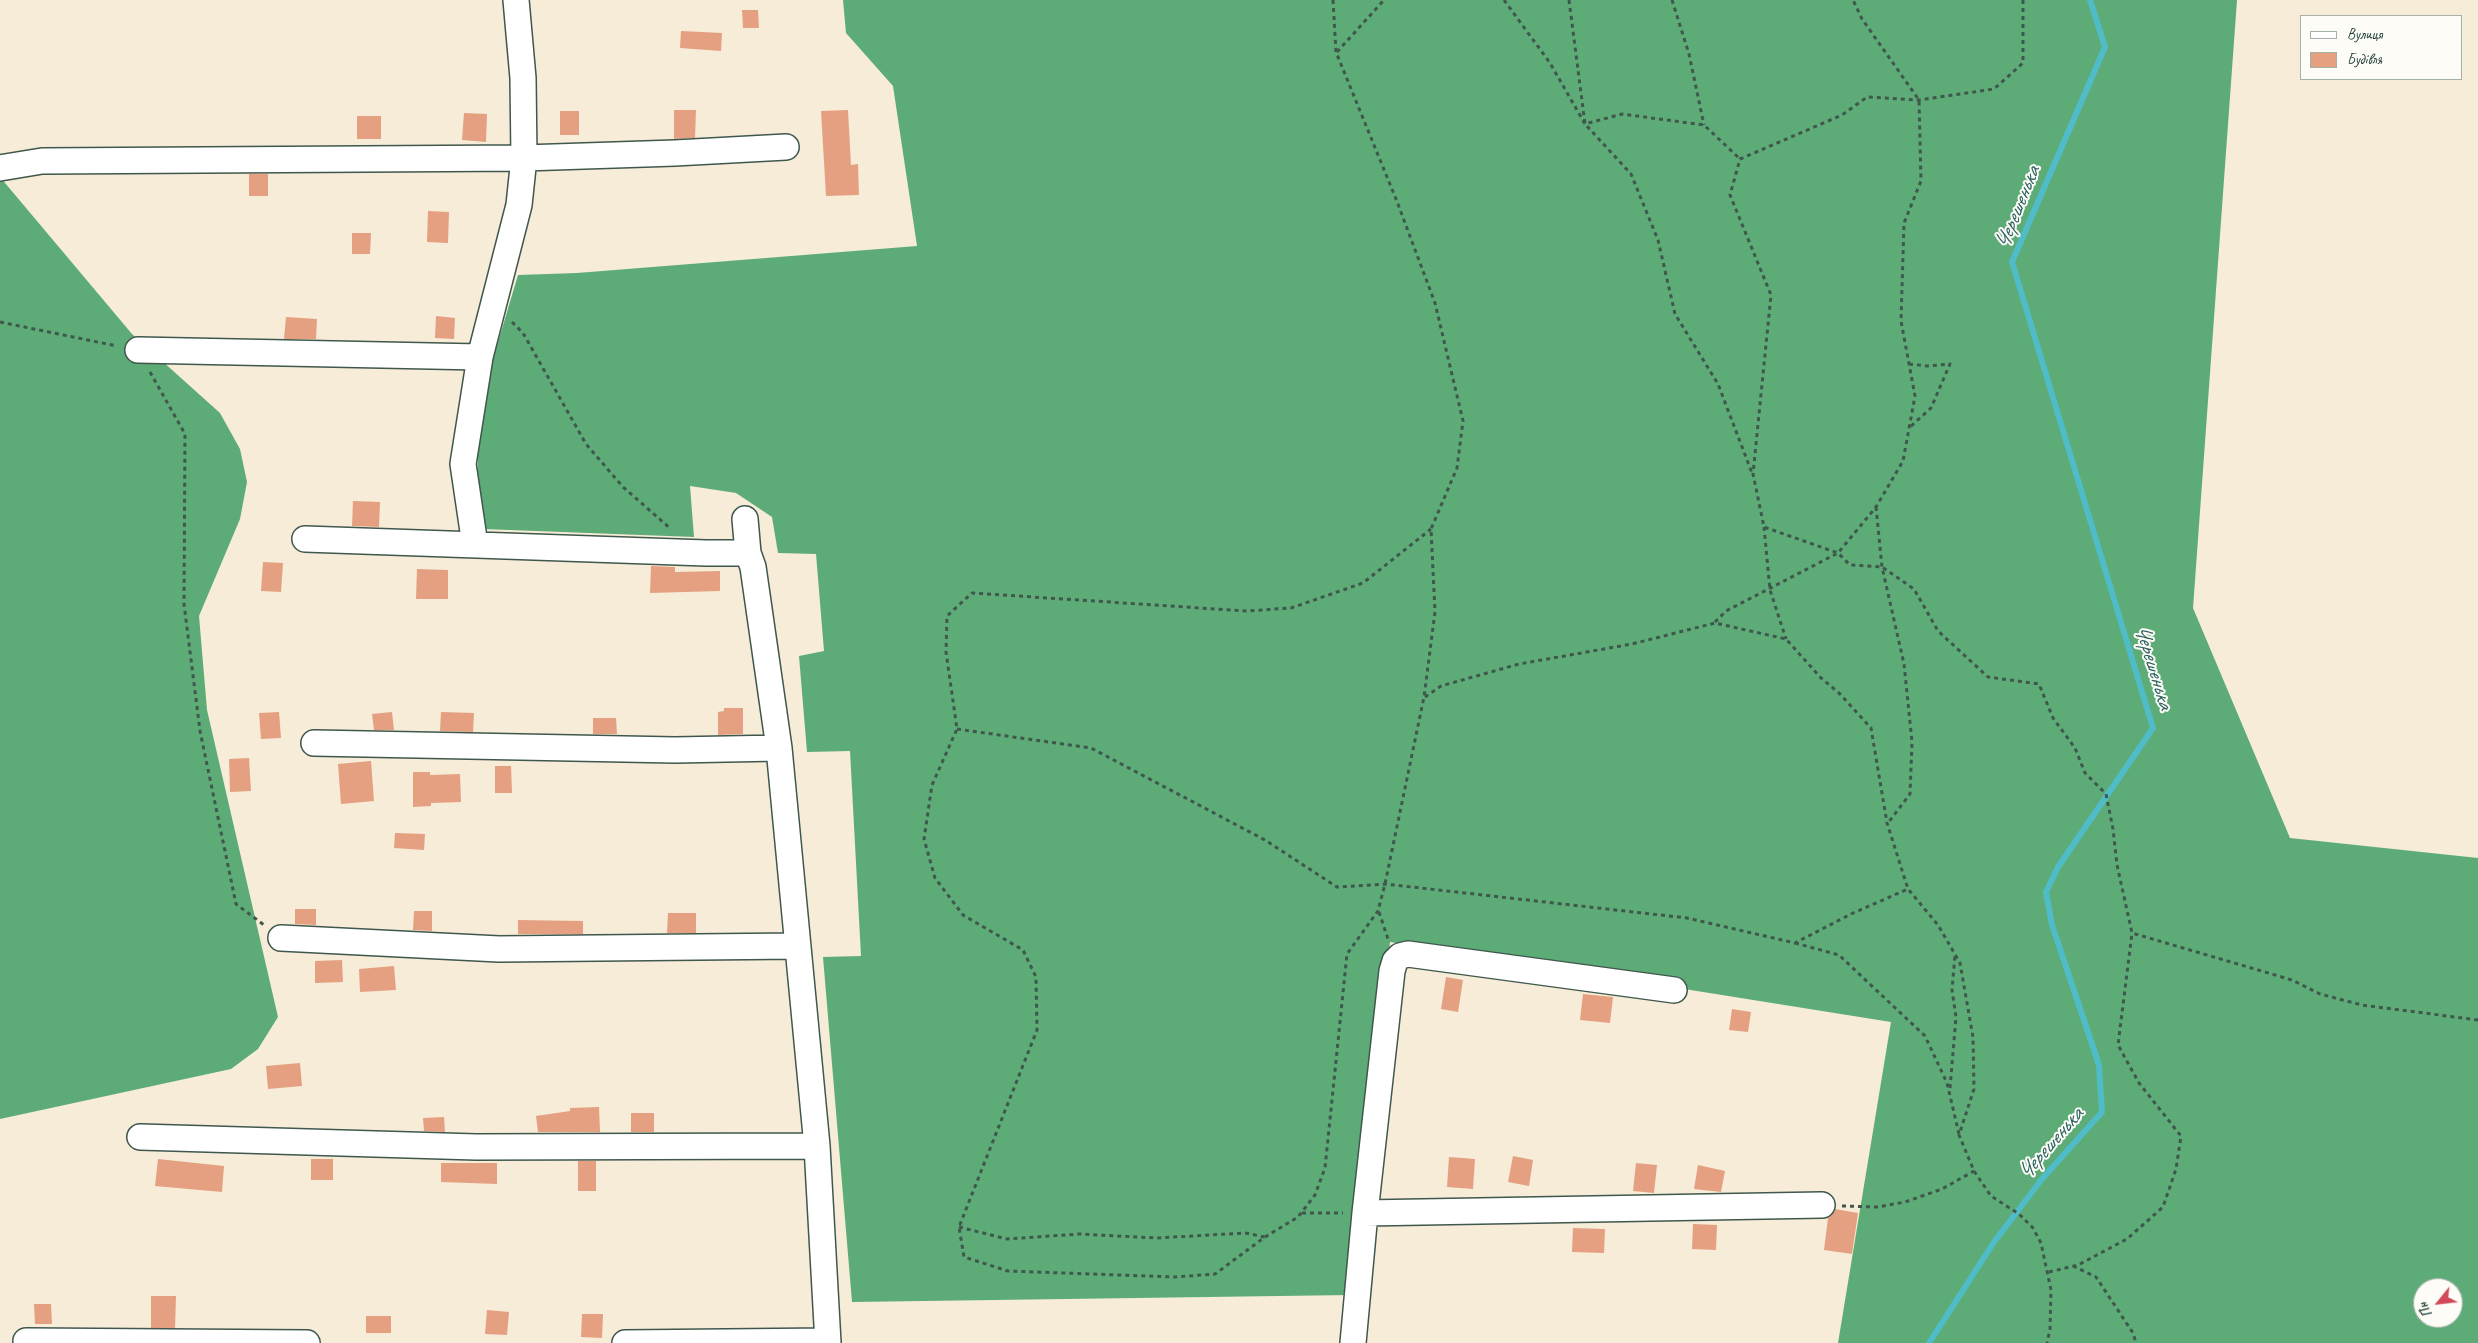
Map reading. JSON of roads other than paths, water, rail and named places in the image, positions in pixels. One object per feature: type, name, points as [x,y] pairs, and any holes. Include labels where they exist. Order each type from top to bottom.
[{"type":"street","points":[[475,546],[463,464],[480,358],[519,205],[524,158],[523,78],[516,0]]},
{"type":"street","points":[[0,168],[42,161],[524,158],[786,147]]},
{"type":"street","points":[[138,350],[480,358]]},
{"type":"street","points":[[624,1343],[828,1342],[817,1146],[779,748],[753,568],[748,553],[745,519]]},
{"type":"street","points":[[305,539],[475,546],[748,553]]},
{"type":"street","points":[[314,743],[675,750],[779,748]]},
{"type":"street","points":[[281,938],[499,949],[797,946]]},
{"type":"street","points":[[1353,1343],[1365,1213],[1392,971],[1400,956],[1408,954],[1674,990]]},
{"type":"street","points":[[140,1137],[476,1147],[817,1146]]},
{"type":"street","points":[[1365,1213],[1822,1205]]},
{"type":"street","points":[[26,1341],[307,1343]]},
{"type":"waterway","name":"Черешенька","points":[[1929,1343],[1994,1242],[2042,1179],[2102,1112],[2099,1065],[2052,925],[2046,892],[2058,867],[2153,728],[2012,262],[2105,47],[2090,0]]}]
